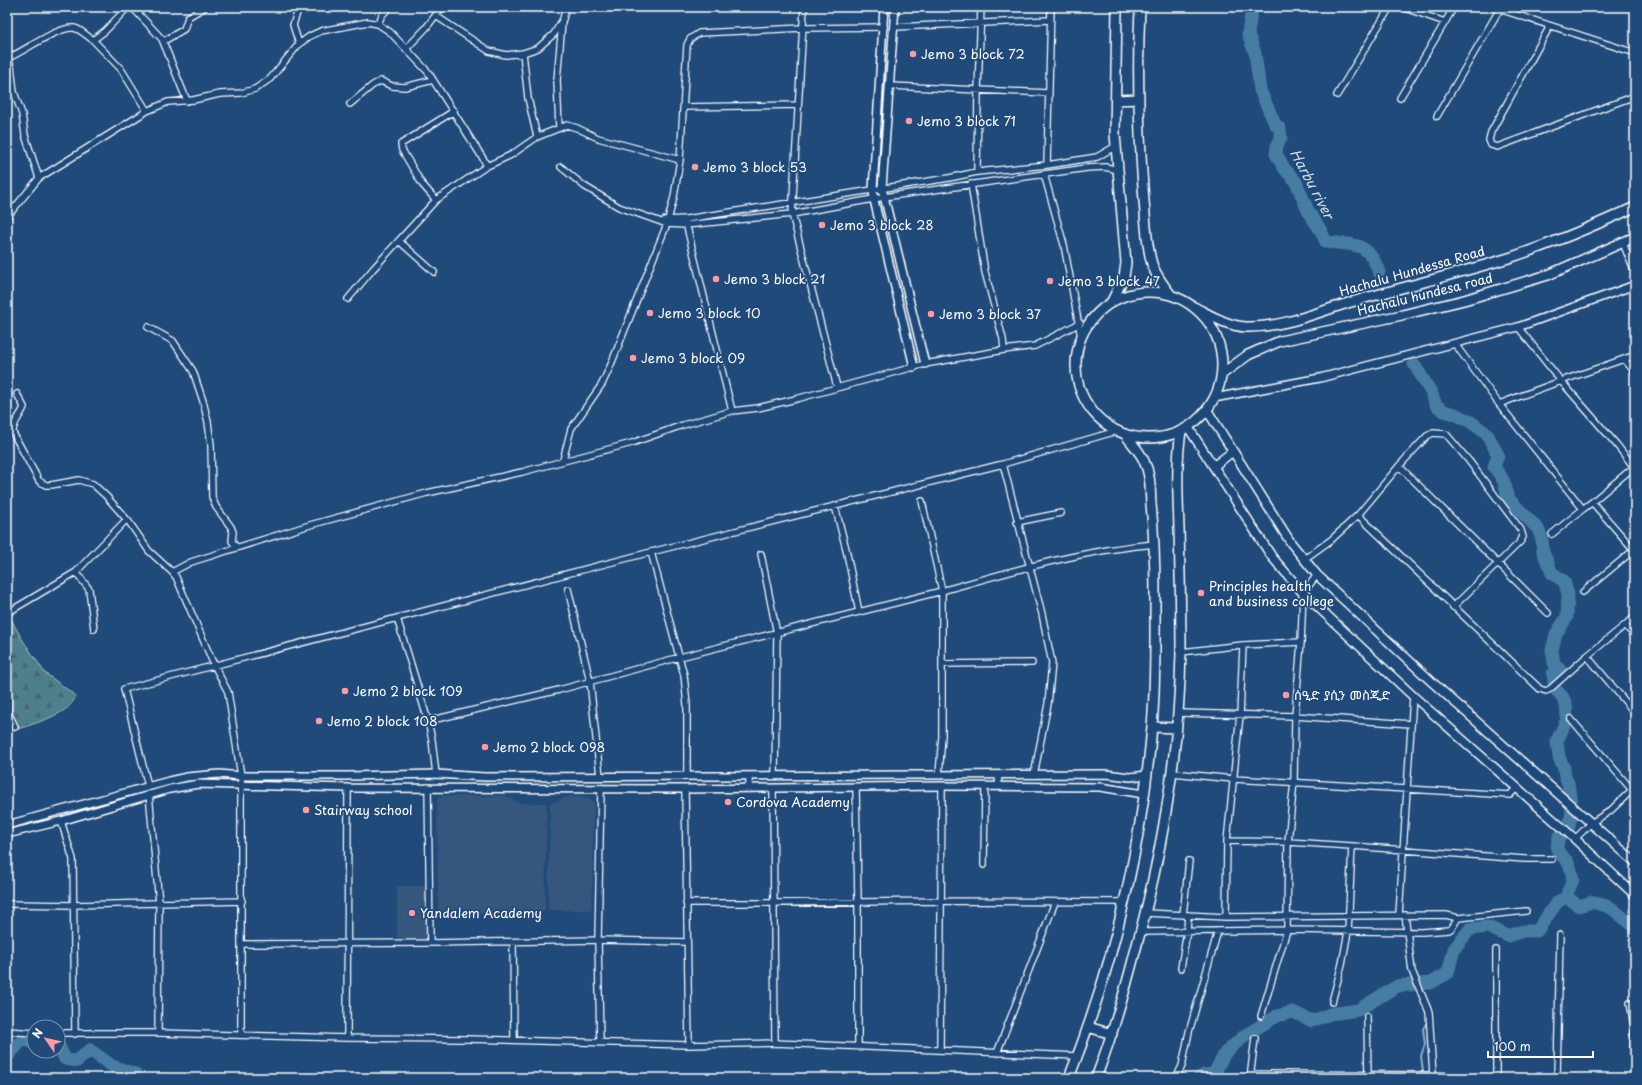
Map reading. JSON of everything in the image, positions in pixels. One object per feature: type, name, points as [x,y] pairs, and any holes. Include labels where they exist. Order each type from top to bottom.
[{"type":"main road","points":[[1111,303],[1124,277],[1126,263],[1116,146],[1117,7]]},
{"type":"main road","points":[[1140,7],[1139,98],[1142,176],[1149,252],[1152,264],[1160,280],[1171,295]]},
{"type":"main road","points":[[1116,100],[1139,98]]},
{"type":"main road","name":"Hachalu Hundessa Road","points":[[1171,295],[1228,324],[1245,327],[1264,326],[1292,320],[1353,301],[1511,257],[1569,237],[1635,207]]},
{"type":"main road","name":"Hachalu hundesa road","points":[[1222,374],[1248,355],[1280,341],[1464,300],[1548,275],[1635,237]]},
{"type":"main road","points":[[1171,295],[1146,292],[1128,295],[1111,303],[1099,312],[1089,323],[1077,350],[1077,378],[1080,391],[1086,404],[1105,424],[1121,433],[1144,438],[1163,437],[1185,429],[1206,410],[1214,398],[1222,374],[1220,348],[1211,325],[1194,306]]},
{"type":"main road","points":[[1206,410],[1303,560],[1317,575],[1432,682],[1635,862]]},
{"type":"main road","points":[[1185,429],[1214,466],[1272,557],[1303,593],[1413,696],[1635,894]]},
{"type":"main road","points":[[1096,1078],[1112,1034],[1146,913],[1163,836],[1173,773],[1176,728],[1179,713],[1181,652],[1177,471],[1185,429]]},
{"type":"main road","points":[[1069,1078],[1088,1027],[1106,969],[1124,902],[1144,794],[1152,727],[1156,651],[1154,544],[1150,477],[1144,461],[1121,433]]},
{"type":"main road","points":[[1214,466],[1232,452]]},
{"type":"main road","points":[[1152,727],[1176,728]]},
{"type":"main road","points":[[1088,1027],[1112,1034]]},
{"type":"street","points":[[93,40],[105,31],[128,7]]},
{"type":"street","points":[[132,7],[164,41],[187,101]]},
{"type":"street","points":[[164,41],[184,29],[188,17],[206,7]]},
{"type":"street","points":[[299,7],[293,25],[299,44]]},
{"type":"street","points":[[378,24],[382,15],[390,7]]},
{"type":"street","points":[[407,48],[436,16],[442,7]]},
{"type":"street","points":[[558,128],[557,80],[563,19],[566,7]]},
{"type":"street","points":[[804,7],[792,214],[837,387]]},
{"type":"street","points":[[884,7],[883,52],[873,189],[874,200],[914,367]]},
{"type":"street","points":[[895,7],[893,52],[882,188],[925,364]]},
{"type":"street","points":[[977,172],[981,7]]},
{"type":"street","points":[[1047,165],[1051,7]]},
{"type":"street","points":[[1337,95],[1390,7]]},
{"type":"street","points":[[1402,7],[1445,22]]},
{"type":"street","points":[[1400,98],[1454,7]]},
{"type":"street","points":[[1493,7],[1501,8],[1550,26],[1635,53]]},
{"type":"street","points":[[1437,116],[1501,8]]},
{"type":"street","points":[[436,16],[495,53],[506,55],[523,53],[538,48],[554,34],[563,19]]},
{"type":"street","points":[[894,28],[980,22],[1050,20]]},
{"type":"street","points":[[7,217],[39,178],[147,111],[168,102],[187,101],[220,94],[241,93],[255,89],[270,79],[299,44],[321,31],[368,22],[378,24],[390,32],[407,48],[433,80],[454,111],[487,166]]},
{"type":"street","points":[[1550,26],[1491,132],[1489,140],[1491,145],[1497,147],[1635,96]]},
{"type":"street","points":[[563,460],[571,429],[602,384],[610,367],[674,197],[680,160],[687,45],[690,39],[699,33],[803,28],[884,27]]},
{"type":"street","points":[[39,178],[25,135],[22,114],[14,92],[11,66],[7,57],[20,53],[64,28],[75,28],[93,40],[121,69],[147,111]]},
{"type":"street","points":[[883,52],[893,52]]},
{"type":"street","points":[[523,53],[528,98],[537,137]]},
{"type":"street","points":[[350,104],[373,85],[381,81],[392,86],[405,87],[433,80]]},
{"type":"street","points":[[890,86],[1048,93]]},
{"type":"street","points":[[7,96],[14,92]]},
{"type":"street","points":[[684,107],[798,106]]},
{"type":"street","points":[[436,200],[422,184],[402,150],[401,144],[454,111]]},
{"type":"street","points":[[348,299],[436,200],[487,166],[511,155],[537,137],[558,128],[567,125],[598,138],[680,160]]},
{"type":"street","points":[[686,222],[792,202],[950,178],[977,172],[1018,169],[1096,157],[1116,146]]},
{"type":"street","points":[[561,167],[584,186],[619,207],[665,222],[686,222],[792,214],[884,197],[1019,177],[1096,167],[1118,170]]},
{"type":"street","points":[[1018,169],[1019,177]]},
{"type":"street","points":[[1044,174],[1064,245],[1082,337]]},
{"type":"street","points":[[950,178],[951,188]]},
{"type":"street","points":[[971,184],[985,272],[1003,339],[1004,350]]},
{"type":"street","points":[[686,222],[732,411]]},
{"type":"street","points":[[398,241],[434,272]]},
{"type":"street","points":[[1623,243],[1635,273]]},
{"type":"street","points":[[1214,398],[1320,378],[1426,350],[1455,344],[1518,327],[1635,285]]},
{"type":"street","points":[[172,572],[191,562],[310,525],[427,493],[522,472],[650,438],[683,425],[732,411],[758,408],[925,364],[1035,346],[1080,323]]},
{"type":"street","points":[[148,327],[173,341],[193,371],[203,401],[209,430],[212,457],[212,496],[216,507],[231,527],[233,532],[232,540],[236,547]]},
{"type":"street","points":[[1518,327],[1561,381],[1634,467],[1552,534]]},
{"type":"street","points":[[1455,344],[1499,404],[1584,509]]},
{"type":"street","points":[[1499,404],[1635,355]]},
{"type":"street","points":[[1624,359],[1635,372]]},
{"type":"street","points":[[18,394],[24,407],[13,428],[13,433],[39,481],[46,485],[79,480],[93,484],[106,496],[149,551],[172,572],[176,578],[214,665],[228,692],[241,776],[241,1034]]},
{"type":"street","points":[[148,786],[124,689],[651,552],[1121,433]]},
{"type":"street","points":[[1303,560],[1331,540],[1358,516],[1399,466],[1427,436],[1433,433],[1446,434],[1469,461],[1521,530],[1523,537],[1520,542],[1453,607]]},
{"type":"street","points":[[1003,464],[1042,614],[1052,663],[1048,704],[1034,775]]},
{"type":"street","points":[[1399,466],[1548,613]]},
{"type":"street","points":[[922,501],[942,591],[942,736],[939,775]]},
{"type":"street","points":[[1583,592],[1635,550],[1592,502]]},
{"type":"street","points":[[834,506],[846,549],[859,612]]},
{"type":"street","points":[[1017,522],[1061,513]]},
{"type":"street","points":[[1358,516],[1540,689],[1546,691],[1550,689],[1587,656],[1635,617]]},
{"type":"street","points":[[7,613],[76,572],[126,520]]},
{"type":"street","points":[[428,721],[504,704],[680,657],[777,634],[942,591],[1029,566],[1126,546],[1154,544]]},
{"type":"street","points":[[651,552],[684,675],[687,705],[687,776]]},
{"type":"street","points":[[761,554],[777,634],[775,775]]},
{"type":"street","points":[[76,572],[89,589],[94,629]]},
{"type":"street","points":[[1261,1016],[1287,930],[1289,917],[1288,842],[1294,782],[1295,716],[1303,593],[1317,575]]},
{"type":"street","points":[[568,589],[590,681],[600,776]]},
{"type":"street","points":[[398,618],[428,721],[436,774]]},
{"type":"street","points":[[1625,625],[1635,636]]},
{"type":"street","points":[[1181,652],[1243,645],[1301,642]]},
{"type":"street","points":[[1226,917],[1227,841],[1240,715],[1243,645]]},
{"type":"street","points":[[1587,656],[1635,714]]},
{"type":"street","points":[[942,664],[1032,663]]},
{"type":"street","points":[[1413,696],[1402,850],[1402,915],[1407,932],[1412,971],[1429,1012],[1433,1075]]},
{"type":"street","points":[[7,710],[15,727]]},
{"type":"street","points":[[1179,713],[1295,716],[1411,724]]},
{"type":"street","points":[[1571,719],[1634,788],[1610,811],[1591,823],[1575,839]]},
{"type":"street","points":[[1173,773],[1234,779],[1510,795],[1517,788]]},
{"type":"street","points":[[7,825],[148,786],[187,777],[219,774],[241,776],[395,776],[436,774],[485,777],[1106,774],[1130,777],[1147,775]]},
{"type":"street","points":[[998,775],[999,786]]},
{"type":"street","points":[[749,776],[749,789]]},
{"type":"street","points":[[484,787],[485,777]]},
{"type":"street","points":[[7,834],[61,821],[149,794],[186,785],[240,784],[348,788],[484,787],[686,789],[999,786],[1100,787],[1144,794]]},
{"type":"street","points":[[940,1050],[942,786]]},
{"type":"street","points":[[984,865],[985,786]]},
{"type":"street","points":[[428,787],[430,943]]},
{"type":"street","points":[[856,787],[858,1046]]},
{"type":"street","points":[[347,1038],[346,944],[348,788]]},
{"type":"street","points":[[600,1042],[598,940],[601,788]]},
{"type":"street","points":[[773,788],[775,1042]]},
{"type":"street","points":[[686,789],[688,1045]]},
{"type":"street","points":[[149,794],[159,903],[158,1033]]},
{"type":"street","points":[[61,821],[73,859],[75,1034]]},
{"type":"street","points":[[1227,841],[1288,842],[1524,859],[1552,859]]},
{"type":"street","points":[[1332,1002],[1342,964],[1348,932],[1352,846]]},
{"type":"street","points":[[1181,968],[1187,931],[1185,915],[1189,861]]},
{"type":"street","points":[[7,904],[74,905],[242,901]]},
{"type":"street","points":[[686,903],[942,901],[1124,902]]},
{"type":"street","points":[[997,1053],[1055,902]]},
{"type":"street","points":[[1146,913],[1226,917],[1451,915],[1458,918],[1526,911]]},
{"type":"street","points":[[1141,932],[1287,930],[1407,932],[1449,930],[1458,918]]},
{"type":"street","points":[[1174,1078],[1182,1066],[1218,931]]},
{"type":"street","points":[[1558,1078],[1560,935]]},
{"type":"street","points":[[241,944],[598,940],[687,942]]},
{"type":"street","points":[[513,942],[514,1040]]},
{"type":"street","points":[[1496,950],[1496,1078]]},
{"type":"street","points":[[1630,1003],[1634,1026],[1633,1078]]},
{"type":"street","points":[[1367,1016],[1369,1076]]},
{"type":"street","points":[[7,1031],[26,1032]]},
{"type":"street","points":[[66,1034],[241,1034],[347,1038],[514,1040],[688,1045],[775,1042],[1077,1056]]},
{"type":"street","points":[[1255,1038],[1250,1076],[1433,1075],[1488,1078]]},
{"type":"shaded area","points":[[442,796],[505,796],[520,803],[547,803],[545,911],[438,914],[437,800]]},
{"type":"shaded area","points":[[571,796],[587,797],[594,802],[592,910],[548,910],[550,803]]},
{"type":"shaded area","name":"Yandalem Academy","points":[[397,886],[427,886],[427,939],[397,939]]},
{"type":"green space","points":[[7,612],[22,639],[45,673],[76,696],[71,704],[60,713],[42,721],[7,732]]},
{"type":"waterway","name":"Harbu river","points":[[1252,7],[1248,34],[1255,53],[1260,90],[1275,124],[1280,129],[1281,138],[1277,146],[1276,154],[1284,168],[1296,182],[1309,213],[1320,229],[1326,242],[1359,246],[1370,255],[1379,272]]},
{"type":"waterway","name":"Harbu river","points":[[1414,364],[1431,392],[1436,405],[1444,411],[1455,414],[1471,422],[1487,434],[1498,455],[1494,467],[1505,484],[1507,497],[1538,529],[1542,539],[1543,552],[1552,573],[1564,581],[1568,594],[1567,617],[1556,634],[1552,650],[1554,663],[1560,670],[1553,674],[1555,689],[1562,696],[1566,704],[1567,719],[1557,741],[1559,757],[1568,783],[1572,812],[1568,830],[1559,837],[1557,849],[1567,861],[1572,873],[1573,880],[1567,897],[1579,906],[1592,902],[1610,907],[1635,927]]},
{"type":"waterway","points":[[1199,1078],[1204,1075],[1214,1074],[1225,1053],[1244,1036],[1277,1016],[1293,1012],[1312,1021],[1330,1014],[1358,1010],[1397,986],[1431,983],[1448,973],[1454,949],[1470,929],[1488,927],[1508,936],[1523,931],[1537,931],[1557,902],[1567,897]]},
{"type":"waterway","points":[[1421,1078],[1423,1071],[1421,1056],[1425,1044],[1423,1029],[1427,1022],[1427,1017]]},
{"type":"waterway","points":[[7,1057],[22,1040],[26,1041]]},
{"type":"waterway","points":[[65,1059],[77,1061],[90,1050],[112,1066],[135,1074],[134,1078]]},
{"type":"place","name":"Jemo 3 block 72","points":[[913,54]]},
{"type":"place","name":"Jemo 3 block 71","points":[[909,121]]},
{"type":"place","name":"Jemo 3 block 53","points":[[695,167]]},
{"type":"place","name":"Jemo 3 block 28","points":[[822,225]]},
{"type":"place","name":"Jemo 3 block 21","points":[[716,279]]},
{"type":"place","name":"Jemo 3 block 47","points":[[1050,281]]},
{"type":"place","name":"Jemo 3 block 10","points":[[650,313]]},
{"type":"place","name":"Jemo 3 block 37","points":[[931,314]]},
{"type":"place","name":"Jemo 3 block 09","points":[[633,358]]},
{"type":"place","name":"Principles health and business college","points":[[1201,593]]},
{"type":"place","name":"Jemo 2 block 109","points":[[345,691]]},
{"type":"place","name":"ሰዒድ ያሲን መስጂድ","points":[[1286,695]]},
{"type":"place","name":"Jemo 2 block 108","points":[[319,721]]},
{"type":"place","name":"Jemo 2 block 098","points":[[485,747]]},
{"type":"place","name":"Cordova Academy","points":[[728,802]]},
{"type":"place","name":"Stairway school","points":[[306,810]]},
{"type":"place","name":"Yandalem Academy","points":[[412,913]]}]
